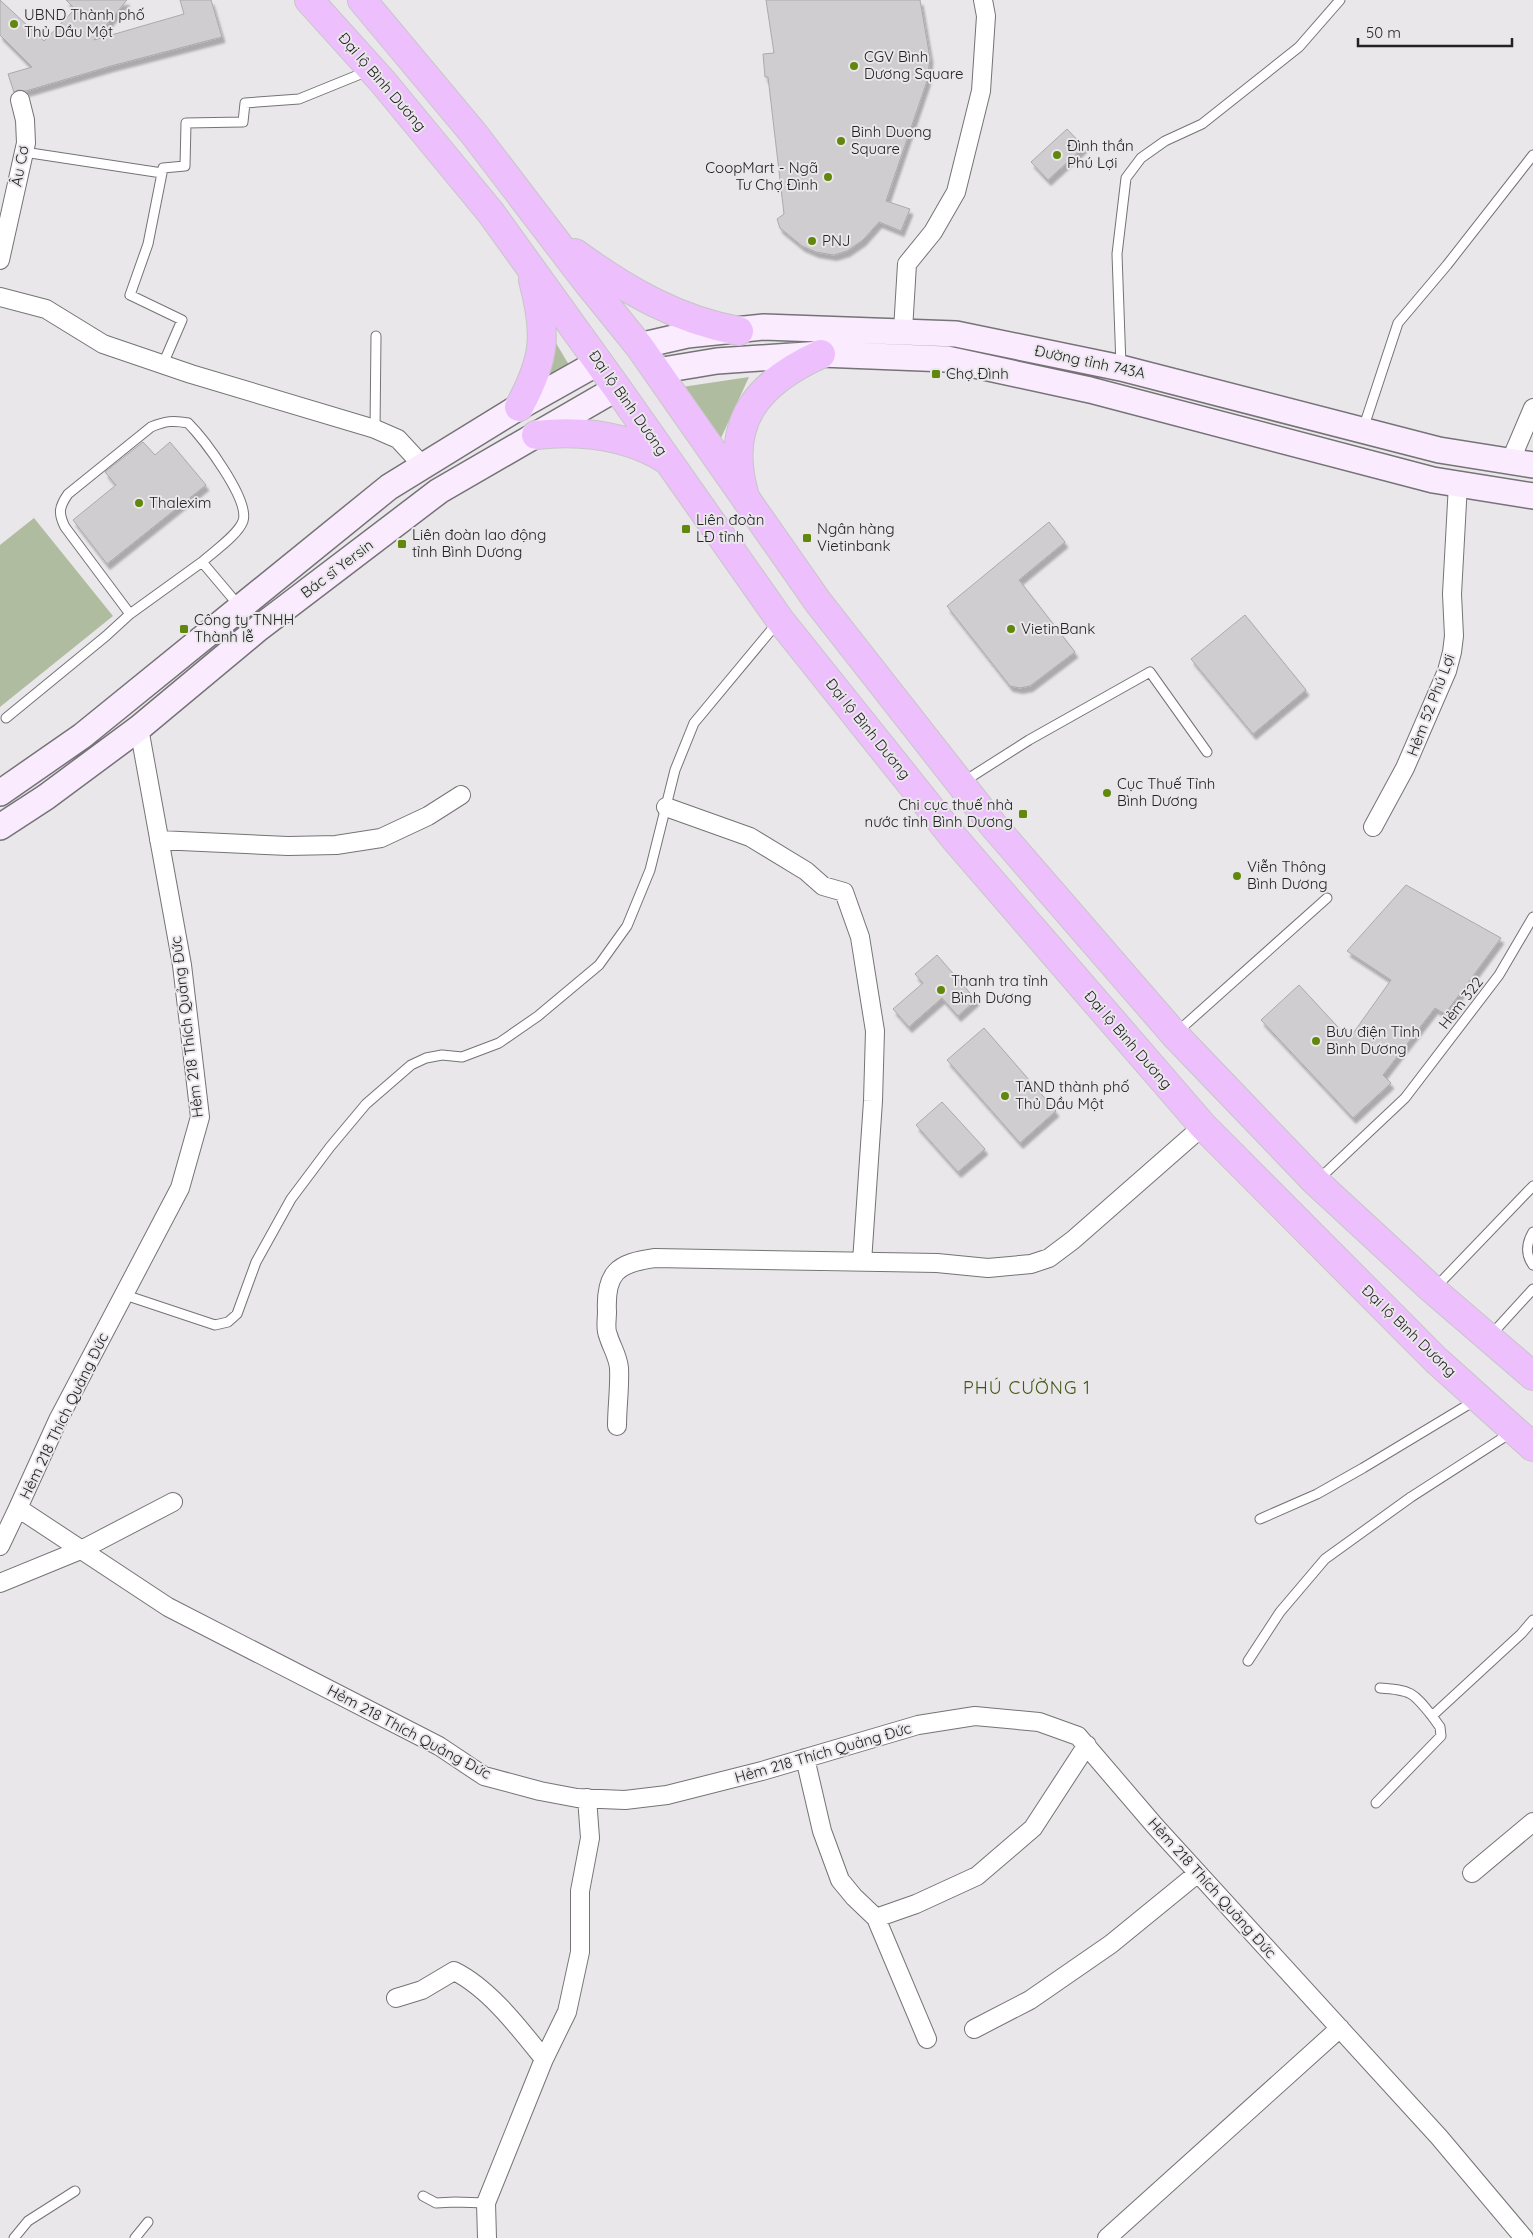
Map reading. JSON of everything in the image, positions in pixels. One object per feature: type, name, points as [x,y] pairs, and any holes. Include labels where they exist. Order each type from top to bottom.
[{"type":"highway","name":"Đại lộ Bình Dương","points":[[309,0],[372,69],[449,160],[526,260],[780,620],[955,839],[1203,1126],[1436,1360],[1524,1439]]},
{"type":"highway","points":[[362,0],[439,90],[639,346],[818,602],[993,825],[1174,1034],[1316,1182],[1433,1290],[1533,1376]]},
{"type":"highway","points":[[556,240],[629,290],[650,301],[693,320],[739,331]]},
{"type":"highway","points":[[519,407],[537,369],[544,334],[538,299],[526,260]]},
{"type":"highway","points":[[599,362],[639,346]]},
{"type":"highway","points":[[746,499],[740,476],[739,452],[741,436],[750,408],[759,395],[772,382],[788,370],[821,354]]},
{"type":"highway","points":[[617,388],[635,378],[657,370]]},
{"type":"highway","points":[[536,435],[559,432],[597,435],[645,448],[669,461]]},
{"type":"highway","points":[[1203,1126],[1234,1098]]},
{"type":"main road","name":"Đường tỉnh 743A","points":[[639,346],[687,336],[764,327],[903,330],[956,334],[1121,368],[1439,450],[1522,464]]},
{"type":"main road","name":"Đường tỉnh 743A","points":[[657,370],[717,361],[821,354],[946,359],[1090,390],[1433,480],[1533,496]]},
{"type":"main road","name":"Bác sĩ Yersin","points":[[0,793],[82,736],[389,487],[519,407],[599,362]]},
{"type":"main road","points":[[1090,390],[1096,362]]},
{"type":"main road","name":"Bác sĩ Yersin","points":[[0,827],[46,797],[139,728],[259,628],[439,491],[617,388]]},
{"type":"main road","points":[[240,607],[259,628]]},
{"type":"main road","points":[[125,701],[139,728]]},
{"type":"street","points":[[903,330],[907,264],[933,232],[956,192],[981,91],[986,16],[983,0]]},
{"type":"street","name":"Âu Cơ","points":[[0,260],[26,143],[20,100]]},
{"type":"street","points":[[0,297],[46,308],[103,344],[375,429],[398,439],[423,466]]},
{"type":"street","points":[[1522,464],[1533,408]]},
{"type":"street","name":"Hẻm 52 Phú Lợi","points":[[1373,827],[1406,768],[1447,671],[1452,652],[1454,636],[1452,594],[1458,484]]},
{"type":"street","name":"Hẻm 218 Thích Quảng Đức","points":[[139,728],[182,965],[200,1117],[180,1188],[58,1420],[18,1508],[168,1607],[439,1746],[484,1776],[540,1792],[587,1798],[625,1800],[667,1796],[918,1725],[975,1716],[1039,1722],[1078,1736],[1198,1874],[1439,2137],[1524,2238]]},
{"type":"street","points":[[159,840],[288,846],[336,845],[381,838],[428,816],[461,795]]},
{"type":"street","points":[[666,807],[750,837],[806,871],[823,886],[844,892],[860,937],[875,1031],[873,1101],[862,1262]]},
{"type":"street","points":[[617,1426],[619,1368],[615,1351],[607,1334],[606,1293],[609,1281],[618,1270],[636,1261],[655,1258],[937,1264],[988,1268],[1031,1264],[1049,1258],[1073,1240],[1203,1126]]},
{"type":"street","points":[[0,1583],[82,1549],[173,1502]]},
{"type":"street","points":[[0,1546],[18,1508]]},
{"type":"street","points":[[876,1918],[916,1904],[977,1876],[1034,1828],[1087,1745]]},
{"type":"street","points":[[805,1758],[822,1831],[840,1880],[854,1898],[876,1918],[927,2039]]},
{"type":"street","points":[[487,2238],[486,2203],[544,2059],[567,2012],[580,1952],[580,1891],[590,1838],[587,1798]]},
{"type":"street","points":[[1472,1873],[1533,1822]]},
{"type":"street","points":[[974,2029],[1030,2000],[1111,1944],[1198,1874]]},
{"type":"street","points":[[396,1998],[422,1990],[454,1971],[467,1977],[513,2021],[544,2059]]},
{"type":"street","points":[[1107,2238],[1340,2028]]},
{"type":"lane","points":[[1121,368],[1117,254],[1126,178],[1142,158],[1165,142],[1202,124],[1299,47],[1340,0]]},
{"type":"lane","points":[[163,364],[182,320],[130,295],[148,244],[163,168],[185,166],[186,123],[243,122],[245,103],[299,99],[372,69]]},
{"type":"lane","points":[[24,152],[162,173]]},
{"type":"lane","points":[[1362,430],[1398,323],[1447,265],[1533,155]]},
{"type":"lane","points":[[375,429],[376,336]]},
{"type":"lane","points":[[6,718],[130,614],[202,562],[236,531],[243,521],[244,508],[238,493],[195,430],[188,423],[175,420],[162,422],[151,427],[76,488],[60,505],[59,517],[65,527],[130,614]]},
{"type":"lane","points":[[202,562],[240,607]]},
{"type":"lane","points":[[125,1295],[215,1325],[228,1322],[237,1314],[256,1262],[291,1198],[366,1104],[411,1066],[426,1058],[442,1055],[462,1057],[499,1043],[538,1016],[599,965],[627,926],[650,870],[675,770],[694,723],[780,620]]},
{"type":"lane","points":[[961,784],[1029,740],[1150,672],[1207,752]]},
{"type":"lane","points":[[1174,1034],[1327,898]]},
{"type":"lane","name":"Hẻm 322","points":[[1316,1182],[1405,1098],[1499,975],[1533,917]]},
{"type":"lane","points":[[1433,1290],[1533,1186]]},
{"type":"lane","points":[[1533,1232],[1527,1244],[1528,1258],[1533,1265]]},
{"type":"lane","points":[[1488,1338],[1533,1289]]},
{"type":"lane","points":[[1260,1519],[1340,1481],[1479,1398]]},
{"type":"lane","points":[[1248,1661],[1280,1612],[1325,1559],[1412,1497],[1524,1439]]},
{"type":"lane","points":[[1432,1716],[1521,1634],[1533,1620]]},
{"type":"lane","points":[[1376,1802],[1441,1736],[1440,1727],[1418,1699],[1408,1692],[1380,1688]]},
{"type":"lane","points":[[14,2238],[28,2220],[74,2191]]},
{"type":"lane","points":[[423,2196],[436,2203],[486,2203]]},
{"type":"lane","points":[[135,2238],[148,2222]]},
{"type":"green space","points":[[553,338],[569,365],[547,379]]},
{"type":"green space","points":[[749,377],[721,438],[682,387]]},
{"type":"green space","points":[[34,518],[113,616],[0,707],[0,545]]},
{"type":"building","points":[[0,0],[44,41],[75,9],[66,0],[127,0],[94,40],[184,14],[180,0],[211,0],[222,37],[111,66],[26,91],[18,90],[14,92],[8,74],[32,67],[0,35]]},
{"type":"building","name":"Binh Duong Square","points":[[766,0],[920,0],[930,58],[927,81],[886,201],[910,209],[901,231],[879,222],[863,240],[847,251],[834,255],[816,252],[802,246],[780,228],[777,219],[784,214],[768,77],[765,77],[763,54],[774,53]]},
{"type":"building","name":"Đình thần Phú Lợi","points":[[1067,129],[1084,147],[1048,180],[1031,162]]},
{"type":"building","name":"Thalexim","points":[[143,442],[155,455],[170,442],[206,485],[107,564],[73,520],[116,485],[105,472]]},
{"type":"building","name":"VietinBank","points":[[1049,522],[1065,542],[1019,580],[1075,652],[1030,686],[1020,688],[1010,686],[947,606]]},
{"type":"building","points":[[1245,615],[1306,690],[1253,734],[1191,659]]},
{"type":"building","points":[[1406,885],[1501,938],[1445,1014],[1435,1008],[1383,1075],[1391,1083],[1353,1118],[1261,1020],[1299,985],[1349,1039],[1391,980],[1347,951]]},
{"type":"building","name":"Thanh tra tỉnh Bình Dương","points":[[937,955],[976,1000],[958,1016],[942,998],[909,1027],[893,1009],[923,983],[915,974]]},
{"type":"building","name":"TAND thành phố Thủ Dầu Một","points":[[984,1028],[1056,1111],[1020,1143],[947,1060]]},
{"type":"building","points":[[942,1102],[985,1149],[958,1172],[916,1125]]},
{"type":"place","name":"UBND Thành phố Thủ Dầu Một","points":[[14,24]]},
{"type":"place","name":"CGV Bình Dương Square","points":[[854,66]]},
{"type":"place","name":"Binh Duong Square","points":[[841,141]]},
{"type":"place","name":"Đình thần Phú Lợi","points":[[1057,155]]},
{"type":"place","name":"CoopMart - Ngã Tư Chợ Đình","points":[[828,177]]},
{"type":"place","name":"PNJ","points":[[812,241]]},
{"type":"place","name":"Chợ Đình","points":[[936,374]]},
{"type":"place","name":"Thalexim","points":[[139,503]]},
{"type":"place","name":"Liên đoàn LĐ tỉnh","points":[[686,529]]},
{"type":"place","name":"Ngân hàng Vietinbank","points":[[807,538]]},
{"type":"place","name":"Liên đoàn lao động tỉnh Bình Dương","points":[[402,544]]},
{"type":"place","name":"Công ty TNHH Thành lễ","points":[[184,629]]},
{"type":"place","name":"VietinBank","points":[[1011,629]]},
{"type":"place","name":"Cục Thuế Tỉnh Bình Dương","points":[[1107,793]]},
{"type":"place","name":"Chi cục thuế nhà nước tỉnh Bình Dương","points":[[1023,814]]},
{"type":"place","name":"Viễn Thông Bình Dương","points":[[1237,876]]},
{"type":"place","name":"Thanh tra tỉnh Bình Dương","points":[[941,990]]},
{"type":"place","name":"Bưu điện Tỉnh Bình Dương","points":[[1316,1041]]},
{"type":"place","name":"TAND thành phố Thủ Dầu Một","points":[[1005,1096]]},
{"type":"district","name":"PHÚ CƯỜNG 1","points":[[1027,1388]]}]
